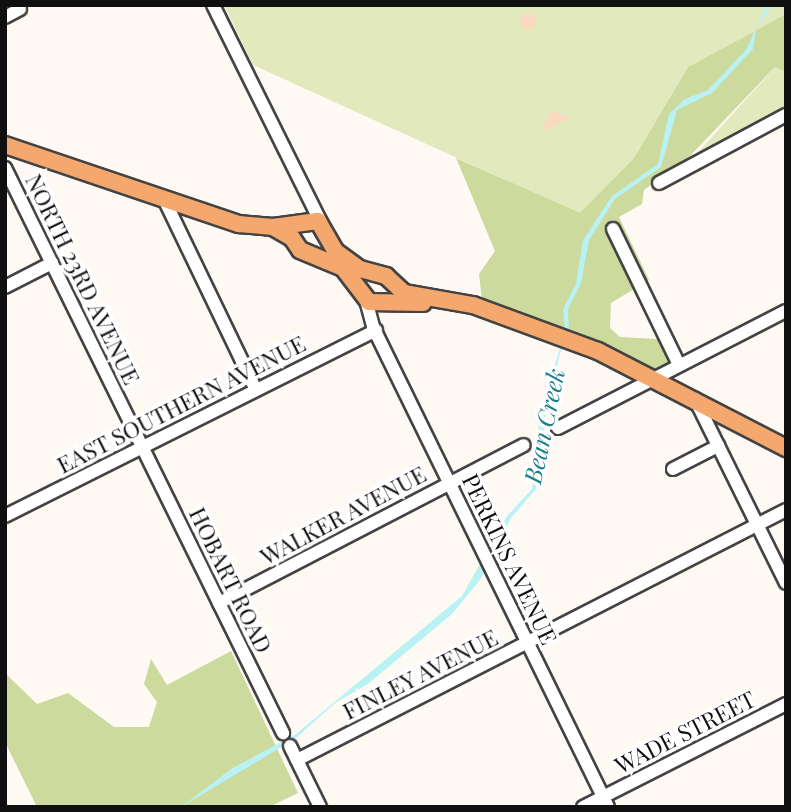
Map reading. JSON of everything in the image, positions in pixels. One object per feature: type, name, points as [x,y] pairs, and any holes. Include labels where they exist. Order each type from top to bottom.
[{"type":"main road","points":[[5,145],[239,224],[273,227],[302,221],[321,223],[335,251],[366,287]]},
{"type":"main road","points":[[296,242],[302,221]]},
{"type":"main road","points":[[273,227],[296,242],[303,251],[343,268],[385,305],[477,309]]},
{"type":"main road","points":[[366,287],[386,276],[404,293],[477,309],[572,341],[654,378],[786,447]]},
{"type":"main road","points":[[385,305],[393,295],[392,284]]},
{"type":"street","points":[[213,5],[321,223]]},
{"type":"street","points":[[5,17],[20,9]]},
{"type":"street","points":[[659,183],[786,115]]},
{"type":"street","name":"NORTH 23RD AVENUE","points":[[5,168],[142,446]]},
{"type":"street","points":[[165,201],[255,388]]},
{"type":"street","points":[[614,229],[679,365]]},
{"type":"street","points":[[5,286],[52,263]]},
{"type":"street","name":"PERKINS AVENUE","points":[[366,287],[376,330],[605,802]]},
{"type":"street","points":[[376,330],[385,305]]},
{"type":"street","points":[[558,428],[786,311]]},
{"type":"street","name":"EAST SOUTHERN AVENUE","points":[[5,516],[255,388],[376,330]]},
{"type":"street","points":[[695,399],[786,583]]},
{"type":"street","name":"WALKER AVENUE","points":[[219,603],[524,445]]},
{"type":"street","name":"HOBART ROAD","points":[[142,446],[284,733]]},
{"type":"street","points":[[673,469],[718,446]]},
{"type":"street","name":"FINLEY AVENUE","points":[[297,760],[786,510]]},
{"type":"street","name":"WADE STREET","points":[[583,807],[605,802],[786,704]]},
{"type":"street","points":[[290,746],[320,807]]},
{"type":"green space","points":[[224,5],[786,5],[786,14],[688,67],[634,158],[580,214],[253,65]]},
{"type":"green space","points":[[786,14],[786,72],[775,67],[690,156],[644,190],[642,204],[619,217],[649,280],[611,303],[610,328],[620,337],[657,339],[673,362],[655,372],[482,301],[479,274],[495,251],[456,158],[580,213],[634,158],[688,67]]},
{"type":"green space","points":[[776,66],[786,72],[786,112],[691,160]]},
{"type":"green space","points":[[231,651],[298,793],[269,807],[37,807],[5,742],[5,673],[37,704],[68,693],[114,727],[149,727],[157,702],[144,684],[151,659],[167,685]]},
{"type":"sand","points":[[528,14],[534,16],[534,28],[528,30],[522,28],[520,22],[522,16]]},
{"type":"sand","points":[[551,111],[566,115],[568,120],[545,130],[542,126]]},
{"type":"water","name":"Bean Creek","points":[[766,5],[772,5],[756,28],[753,49],[712,93],[677,110],[661,167],[615,199],[589,240],[581,283],[568,309],[569,334],[560,353],[546,412],[537,488],[511,518],[480,580],[452,614],[368,684],[335,703],[295,739],[181,807],[231,769],[296,734],[462,596],[507,516],[532,489],[540,413],[565,332],[563,309],[576,284],[583,240],[612,196],[658,164],[669,114],[685,99],[708,90],[746,50]]}]
